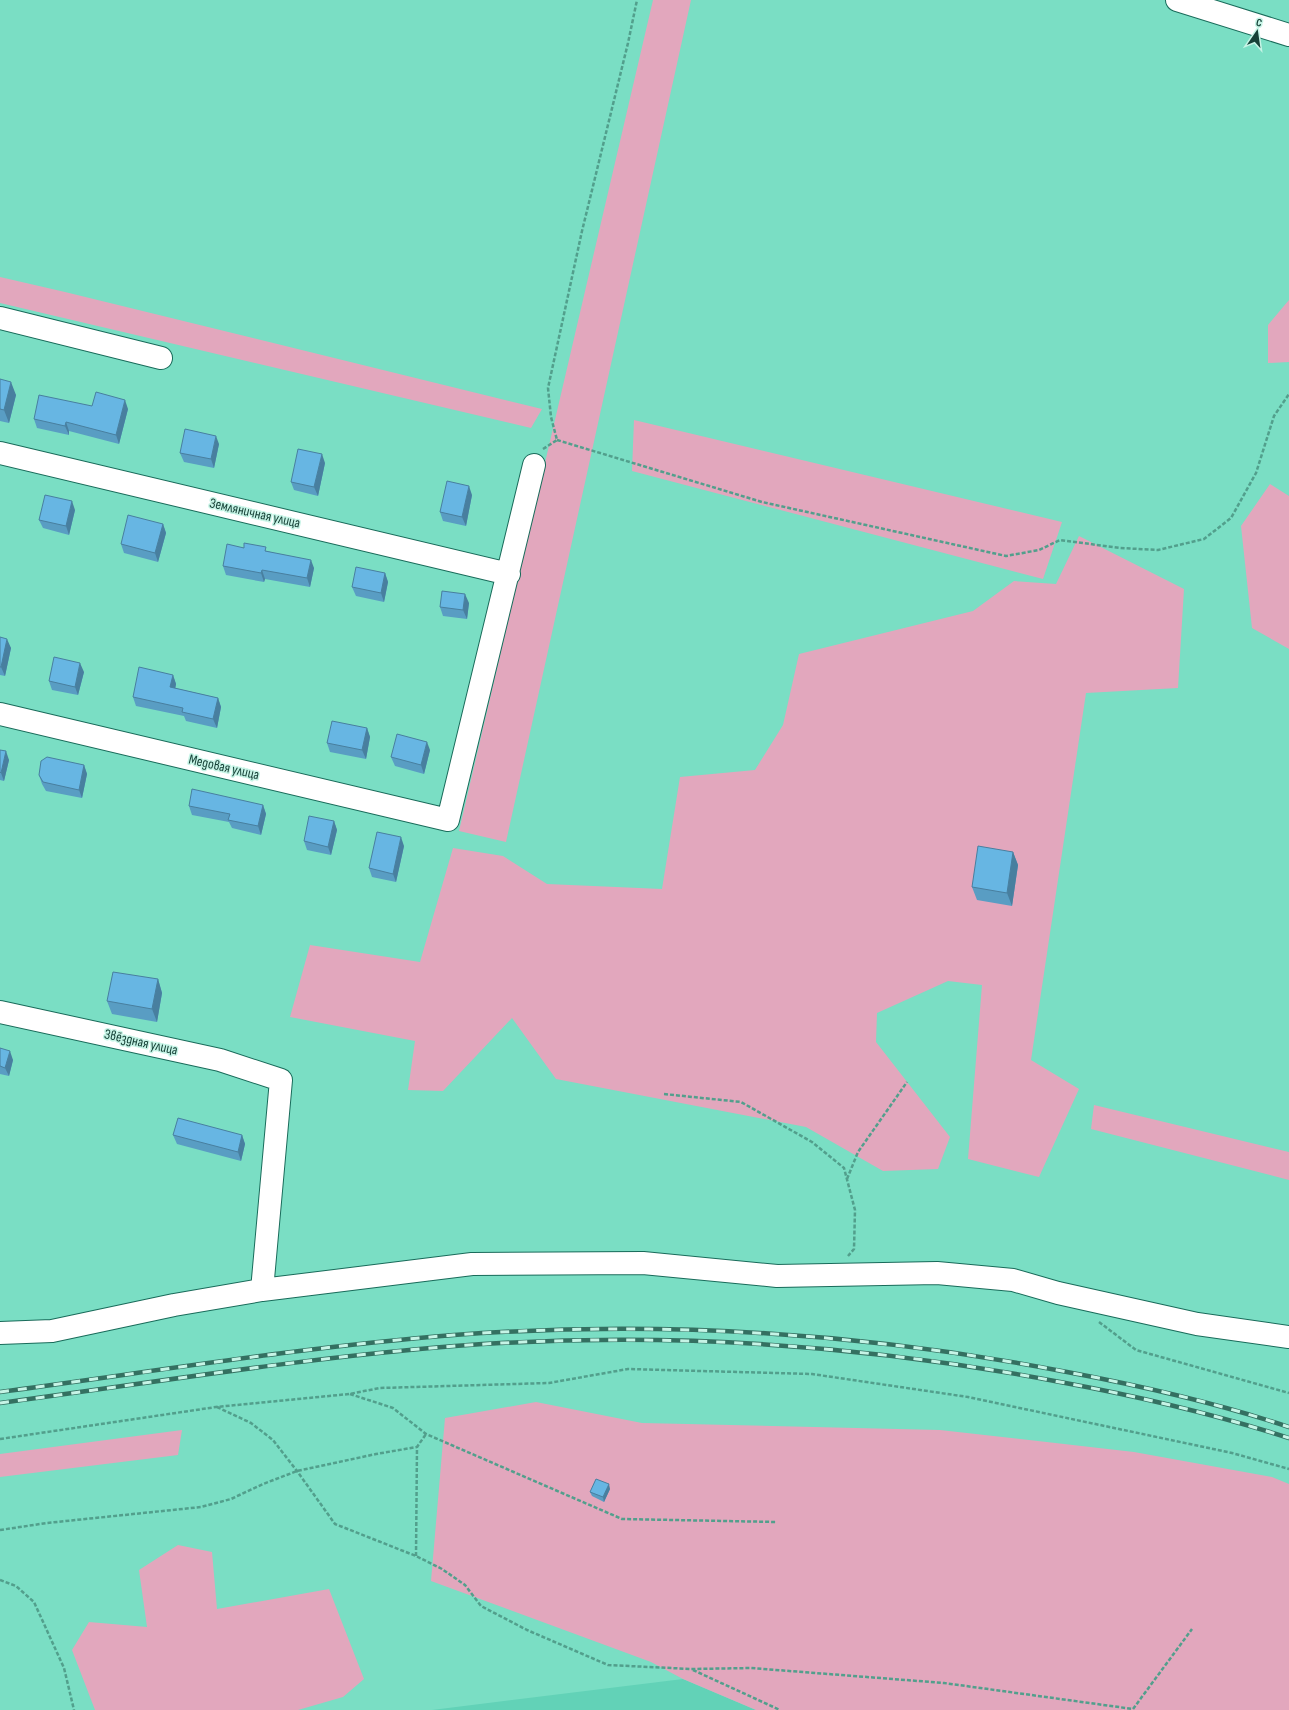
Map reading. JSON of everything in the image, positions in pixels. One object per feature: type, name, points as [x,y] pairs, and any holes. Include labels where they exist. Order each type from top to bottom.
[{"type":"street","points":[[1177,0],[1289,35]]},
{"type":"street","points":[[0,318],[161,358]]},
{"type":"street","name":"Земляничная улица","points":[[0,454],[509,574]]},
{"type":"street","points":[[509,574],[534,465]]},
{"type":"street","name":"Медовая улица","points":[[0,714],[448,820],[509,574]]},
{"type":"street","name":"Звёздная улица","points":[[0,1012],[220,1060],[281,1080],[262,1290]]},
{"type":"street","points":[[0,1333],[52,1331],[174,1305],[262,1290],[472,1264],[642,1263],[777,1276],[937,1272],[1013,1280],[1058,1293],[1197,1324],[1289,1337]]},
{"type":"path","points":[[557,440],[551,417],[548,388],[582,231],[628,43],[637,0]]},
{"type":"path","points":[[534,465],[543,449],[557,440],[762,502],[1006,556],[1039,550],[1060,540],[1120,548],[1158,550],[1204,538],[1231,518],[1256,473],[1274,416],[1289,394]]},
{"type":"path","points":[[847,1180],[858,1152],[907,1082]]},
{"type":"path","points":[[664,1094],[741,1102],[812,1142],[844,1168],[855,1210],[854,1248],[832,1274]]},
{"type":"path","points":[[1094,1319],[1136,1350],[1289,1393]]},
{"type":"path","points":[[0,1440],[216,1407],[349,1394],[380,1388],[550,1383],[628,1369],[812,1374],[968,1397],[1232,1453],[1289,1469]]},
{"type":"path","points":[[349,1394],[393,1408],[426,1434],[622,1519],[777,1522]]},
{"type":"path","points":[[216,1407],[251,1423],[272,1440],[297,1471],[335,1524],[416,1556],[442,1569],[465,1585],[481,1606],[527,1630],[608,1665],[691,1669],[751,1668],[944,1683],[1133,1709],[1192,1629]]},
{"type":"path","points":[[416,1556],[417,1447],[426,1434]]},
{"type":"path","points":[[0,1530],[47,1523],[201,1507],[231,1499],[263,1484],[297,1471],[417,1447]]},
{"type":"path","points":[[0,1580],[16,1586],[34,1602],[64,1668],[74,1710]]},
{"type":"path","points":[[691,1669],[780,1710]]},
{"type":"shaded area","points":[[653,0],[691,0],[506,842],[459,831]]},
{"type":"shaded area","points":[[0,277],[542,409],[531,428],[0,303]]},
{"type":"shaded area","points":[[1289,300],[1289,362],[1268,363],[1268,325]]},
{"type":"shaded area","points":[[634,420],[1062,522],[1043,579],[632,471]]},
{"type":"shaded area","points":[[1270,484],[1289,496],[1289,649],[1252,628],[1241,526]]},
{"type":"shaded area","points":[[1079,536],[1184,589],[1178,688],[1086,693],[1031,1060],[1079,1089],[1039,1177],[968,1159],[982,985],[948,981],[877,1013],[876,1042],[950,1137],[938,1169],[883,1171],[806,1127],[556,1079],[512,1018],[443,1091],[408,1090],[415,1041],[290,1017],[310,945],[420,962],[453,848],[503,856],[547,884],[662,889],[680,777],[755,770],[783,725],[799,654],[973,611],[1014,581],[1056,584]]},
{"type":"shaded area","points":[[1094,1105],[1289,1152],[1289,1180],[1091,1129]]},
{"type":"shaded area","points":[[536,1402],[642,1423],[940,1430],[1134,1452],[1272,1477],[1289,1484],[1289,1710],[756,1710],[683,1679],[651,1662],[431,1581],[445,1418]]},
{"type":"shaded area","points":[[182,1430],[178,1455],[0,1477],[0,1454]]},
{"type":"shaded area","points":[[178,1545],[212,1552],[217,1609],[329,1589],[364,1679],[343,1697],[298,1710],[95,1710],[72,1650],[89,1622],[147,1627],[139,1570]]},
{"type":"shaded area","points":[[683,1679],[756,1710],[432,1710]]},
{"type":"building","points":[[0,379],[11,382],[4,410],[0,409]]},
{"type":"building","points":[[96,392],[125,400],[116,435],[66,422],[65,426],[34,419],[39,395],[92,406]]},
{"type":"building","points":[[185,429],[216,436],[211,459],[180,453]]},
{"type":"building","points":[[298,449],[322,454],[314,487],[291,482]]},
{"type":"building","points":[[447,481],[469,486],[462,517],[440,512]]},
{"type":"building","points":[[45,495],[72,501],[66,526],[39,520]]},
{"type":"building","points":[[128,515],[163,524],[155,553],[121,544]]},
{"type":"building","points":[[244,543],[266,547],[265,551],[311,560],[307,578],[262,570],[261,573],[223,566],[227,544],[244,548]]},
{"type":"building","points":[[356,567],[385,573],[381,593],[352,587]]},
{"type":"building","points":[[442,591],[465,594],[463,610],[440,607]]},
{"type":"building","points":[[0,637],[7,639],[1,667],[0,667]]},
{"type":"building","points":[[54,657],[80,663],[75,687],[49,681]]},
{"type":"building","points":[[139,667],[173,675],[170,687],[218,698],[213,719],[182,712],[183,708],[133,697]]},
{"type":"building","points":[[332,721],[367,728],[362,750],[327,743]]},
{"type":"building","points":[[397,734],[427,742],[421,765],[391,757]]},
{"type":"building","points":[[0,750],[6,751],[1,773],[0,772]]},
{"type":"building","points":[[47,757],[84,765],[79,790],[43,782],[39,775],[41,761]]},
{"type":"building","points":[[192,789],[263,805],[258,826],[228,820],[230,814],[189,806]]},
{"type":"building","points":[[309,816],[334,821],[328,847],[304,841]]},
{"type":"building","points":[[377,832],[401,837],[393,874],[369,868]]},
{"type":"building","points":[[978,846],[1013,852],[1007,893],[972,887]]},
{"type":"building","points":[[113,972],[158,979],[152,1009],[107,1001]]},
{"type":"building","points":[[0,1048],[10,1051],[5,1068],[0,1066]]},
{"type":"building","points":[[178,1118],[242,1135],[238,1152],[173,1135]]},
{"type":"building","points":[[596,1479],[609,1484],[603,1497],[590,1492]]},
{"type":"railway","points":[[0,1392],[227,1360],[397,1340],[531,1331],[608,1329],[685,1330],[762,1333],[839,1339],[991,1359],[1067,1372],[1151,1389],[1234,1410],[1289,1427]]},
{"type":"railway","points":[[0,1403],[284,1364],[398,1351],[531,1342],[607,1340],[683,1341],[759,1344],[835,1350],[910,1358],[985,1369],[1089,1387],[1147,1400],[1204,1413],[1289,1438]]}]
